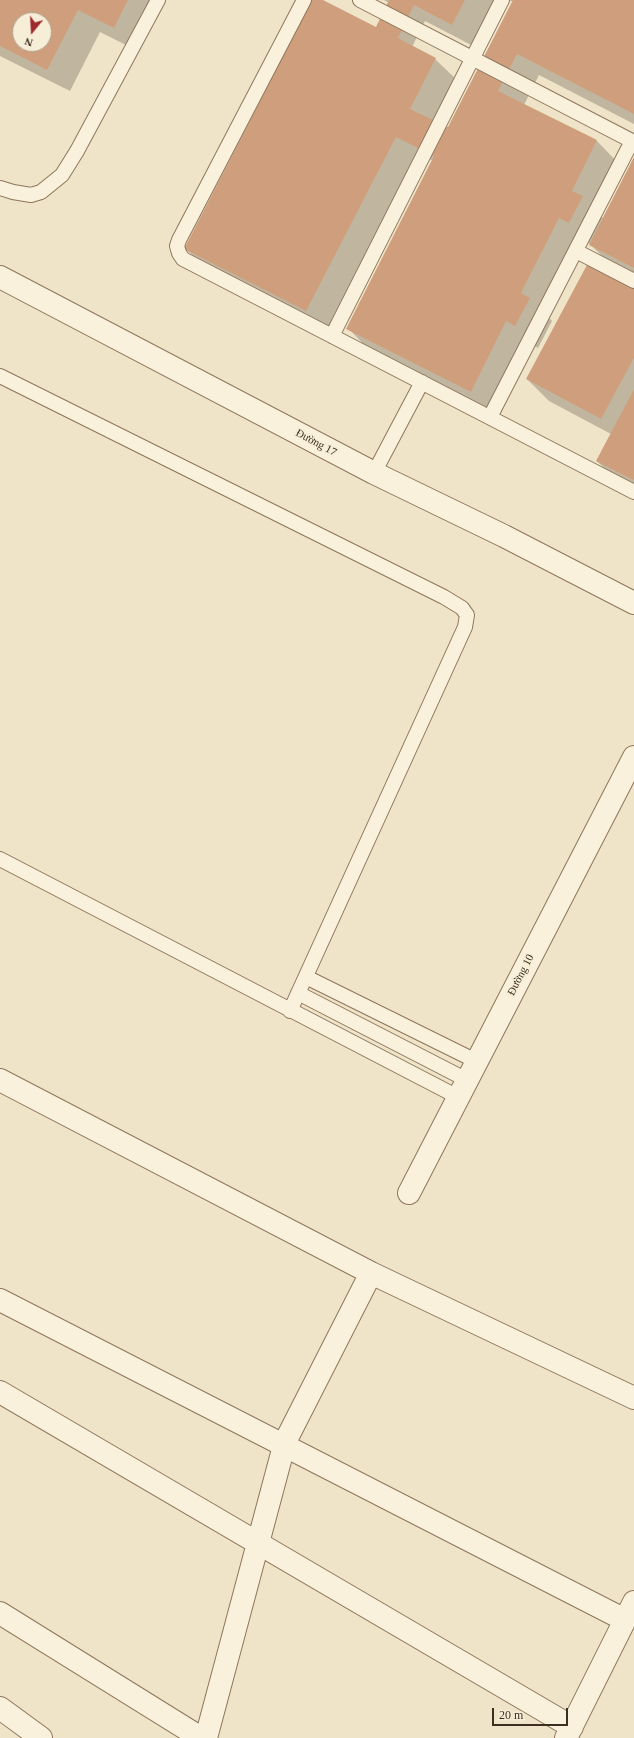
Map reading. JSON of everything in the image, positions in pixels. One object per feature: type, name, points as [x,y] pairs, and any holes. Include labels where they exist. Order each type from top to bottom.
[{"type":"street","name":"Đường 17","points":[[0,277],[374,473],[504,536],[634,603]]},
{"type":"street","name":"Đường 10","points":[[408,1193],[634,757]]},
{"type":"street","points":[[0,1080],[371,1273],[634,1398]]},
{"type":"street","points":[[206,1738],[284,1445],[371,1273]]},
{"type":"street","points":[[0,1300],[284,1445],[630,1611],[569,1733],[258,1544],[0,1392]]},
{"type":"street","points":[[0,1613],[201,1738]]},
{"type":"street","points":[[0,1708],[41,1738]]},
{"type":"lane","points":[[0,188],[31,195],[40,192],[62,175],[77,151],[158,0]]},
{"type":"lane","points":[[304,0],[177,246],[179,253],[184,259],[634,492]]},
{"type":"lane","points":[[360,0],[633,142],[490,417]]},
{"type":"lane","points":[[332,336],[502,0]]},
{"type":"lane","points":[[576,251],[634,281]]},
{"type":"lane","points":[[0,376],[444,597],[462,608],[467,615],[465,627],[290,1011]]},
{"type":"lane","points":[[374,473],[422,382]]},
{"type":"lane","points":[[0,860],[290,1011],[467,1079]]},
{"type":"lane","points":[[306,977],[467,1079]]},
{"type":"lane","points":[[298,993],[467,1079]]},
{"type":"building","points":[[0,0],[128,0],[114,28],[78,10],[47,70],[0,46]]},
{"type":"building","points":[[312,0],[323,0],[376,27],[389,0],[465,0],[452,25],[414,5],[398,38],[436,58],[410,109],[448,127],[513,0],[634,0],[634,114],[517,54],[498,91],[597,140],[572,191],[583,196],[569,223],[559,218],[521,293],[530,298],[515,326],[506,321],[471,392],[346,329],[434,156],[396,137],[306,311],[184,249]]},
{"type":"building","points":[[634,157],[634,268],[589,245]]},
{"type":"building","points":[[588,263],[634,288],[634,358],[601,419],[526,379]]},
{"type":"building","points":[[634,389],[634,479],[633,480],[596,461]]}]
